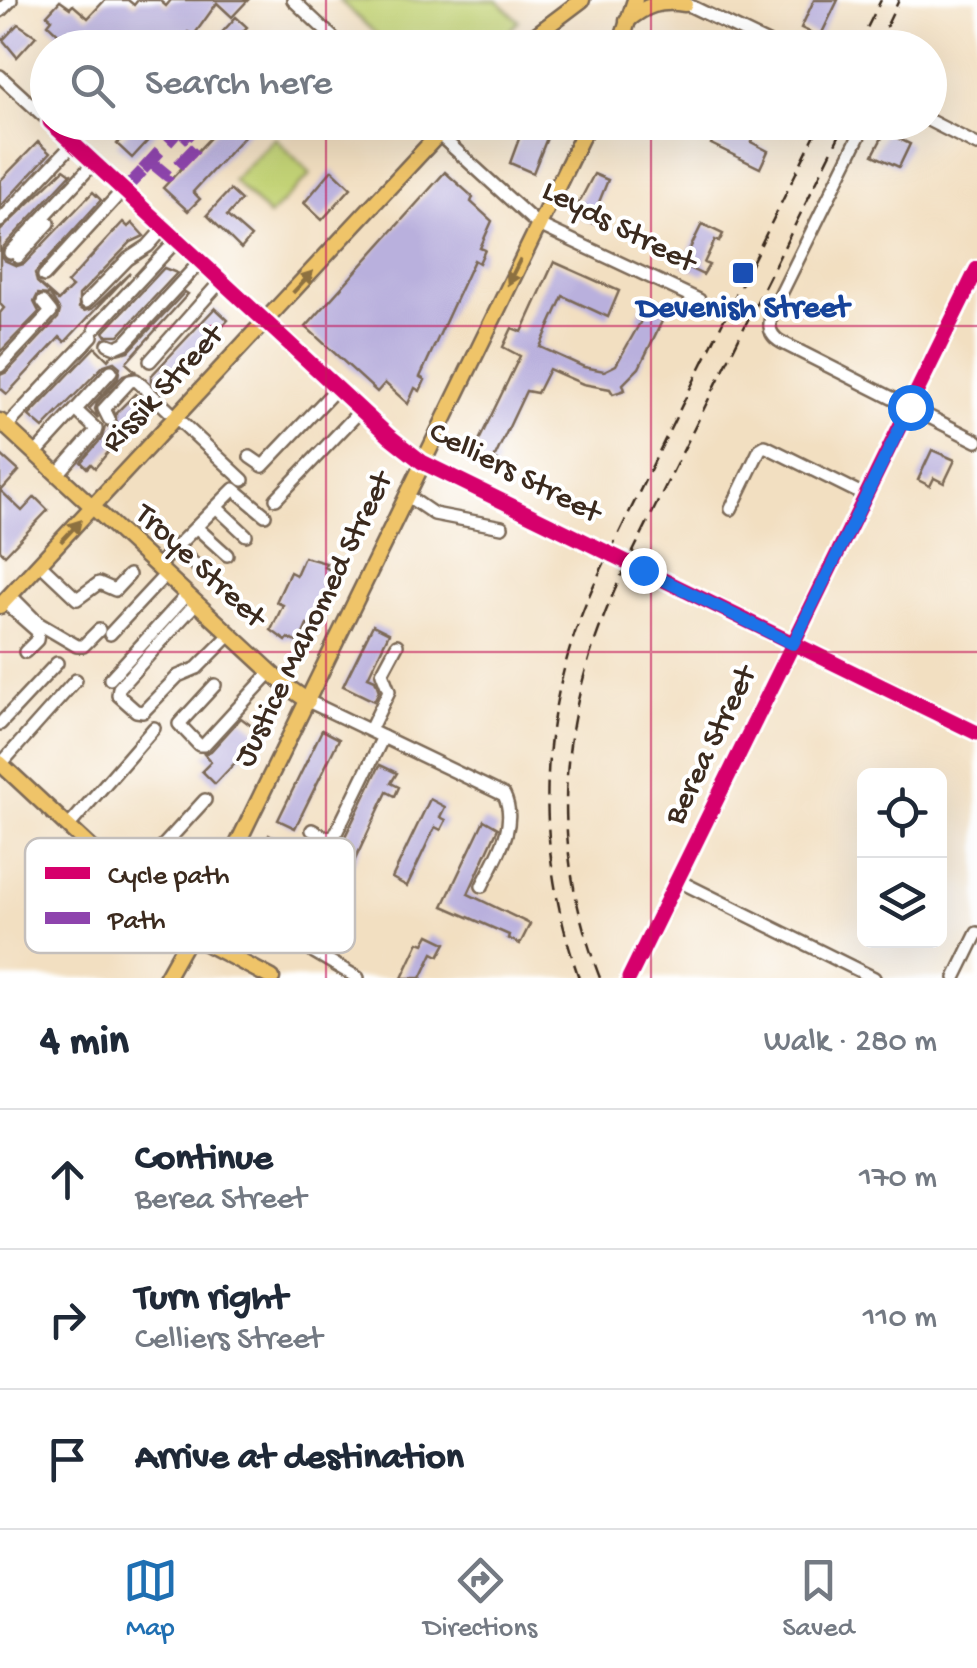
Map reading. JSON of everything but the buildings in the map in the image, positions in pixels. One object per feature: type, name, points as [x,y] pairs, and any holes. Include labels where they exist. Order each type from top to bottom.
[{"type":"main road","points":[[539,30],[568,0]]},
{"type":"main road","points":[[544,30],[582,0]]},
{"type":"main road","points":[[624,30],[635,0]]},
{"type":"main road","points":[[627,21],[660,1],[681,2]]},
{"type":"main road","name":"Rissik Street","points":[[5,601],[433,140]]},
{"type":"main road","name":"Justice Mahomed Street","points":[[241,838],[580,140]]},
{"type":"main road","name":"Troye Street","points":[[3,424],[308,701]]},
{"type":"main road","points":[[0,764],[81,838]]},
{"type":"main road","name":"Justice Mahomed Street","points":[[166,978],[180,953]]},
{"type":"main road","points":[[222,953],[272,978]]},
{"type":"main road","points":[[226,953],[233,959]]},
{"type":"street","points":[[0,11],[10,0]]},
{"type":"street","points":[[293,0],[325,30]]},
{"type":"street","points":[[681,2],[740,30]]},
{"type":"street","name":"Celliers Street","points":[[0,76],[30,104]]},
{"type":"street","points":[[947,129],[977,144]]},
{"type":"street","name":"Leyds Street","points":[[444,140],[538,224],[699,300]]},
{"type":"street","points":[[857,140],[772,314],[770,330],[781,342],[977,442]]},
{"type":"street","points":[[0,212],[71,142]]},
{"type":"street","points":[[0,222],[71,142]]},
{"type":"street","name":"Celliers Street","points":[[71,142],[422,462],[977,733]]},
{"type":"street","points":[[14,255],[96,166]]},
{"type":"street","points":[[44,276],[123,190]]},
{"type":"street","points":[[86,302],[128,258],[148,246],[164,228]]},
{"type":"street","points":[[3,424],[177,240]]},
{"type":"street","points":[[108,344],[116,347],[125,343],[200,262]]},
{"type":"street","name":"Berea Street","points":[[630,978],[977,269]]},
{"type":"street","points":[[150,361],[222,281]]},
{"type":"street","points":[[0,366],[50,312],[43,302]]},
{"type":"street","points":[[35,454],[111,371]]},
{"type":"street","points":[[109,419],[104,409],[132,380],[178,416],[243,480]]},
{"type":"street","points":[[250,458],[262,467],[337,388]]},
{"type":"street","points":[[276,499],[361,410]]},
{"type":"street","points":[[58,474],[96,431],[80,414]]},
{"type":"street","points":[[731,510],[760,449],[765,446],[866,496]]},
{"type":"street","points":[[5,601],[80,648],[104,632],[161,570],[176,547],[236,489],[265,515]]},
{"type":"street","points":[[406,495],[434,514],[502,527]]},
{"type":"street","points":[[216,507],[246,536]]},
{"type":"street","points":[[196,527],[226,555]]},
{"type":"street","points":[[176,547],[207,576]]},
{"type":"street","points":[[40,564],[78,599],[99,583],[115,590],[129,575]]},
{"type":"street","points":[[192,598],[119,688],[118,696],[143,712],[178,676],[197,668],[231,634]]},
{"type":"street","points":[[110,678],[192,598]]},
{"type":"street","points":[[5,601],[38,632],[37,640],[25,652]]},
{"type":"street","points":[[370,730],[389,691],[382,673],[396,644]]},
{"type":"street","points":[[0,724],[57,664]]},
{"type":"street","points":[[215,684],[179,724],[199,745],[272,672]]},
{"type":"street","points":[[0,764],[76,680]]},
{"type":"street","name":"Troye Street","points":[[308,701],[504,795],[508,805],[507,834],[482,886]]},
{"type":"street","points":[[68,826],[154,728]]},
{"type":"street","points":[[312,830],[327,838],[334,837],[384,737]]},
{"type":"street","points":[[170,838],[204,800]]},
{"type":"street","points":[[677,880],[874,978]]},
{"type":"street","points":[[956,978],[977,933]]},
{"type":"street","points":[[316,953],[358,978]]},
{"type":"green space","points":[[339,0],[497,0],[519,21],[510,30],[372,30]]},
{"type":"green space","points":[[273,140],[311,174],[269,216],[233,180]]},
{"type":"railway","points":[[866,30],[881,0]]},
{"type":"railway","points":[[885,30],[899,0]]},
{"type":"railway","points":[[579,978],[564,928],[548,827],[548,776],[562,676],[597,578],[812,140]]},
{"type":"railway","points":[[600,978],[583,926],[567,825],[567,775],[584,676],[621,576],[837,140]]},
{"type":"marked path","points":[[170,140],[130,184],[151,162],[168,176],[197,146],[191,140]]},
{"type":"cycle path","points":[[69,140],[389,436],[422,462],[977,733]]},
{"type":"cycle path","points":[[629,978],[977,269]]},
{"type":"place","name":"Devenish Street","points":[[743,273]]},
{"type":"route","points":[[643,570],[793,644],[910,407]]}]
